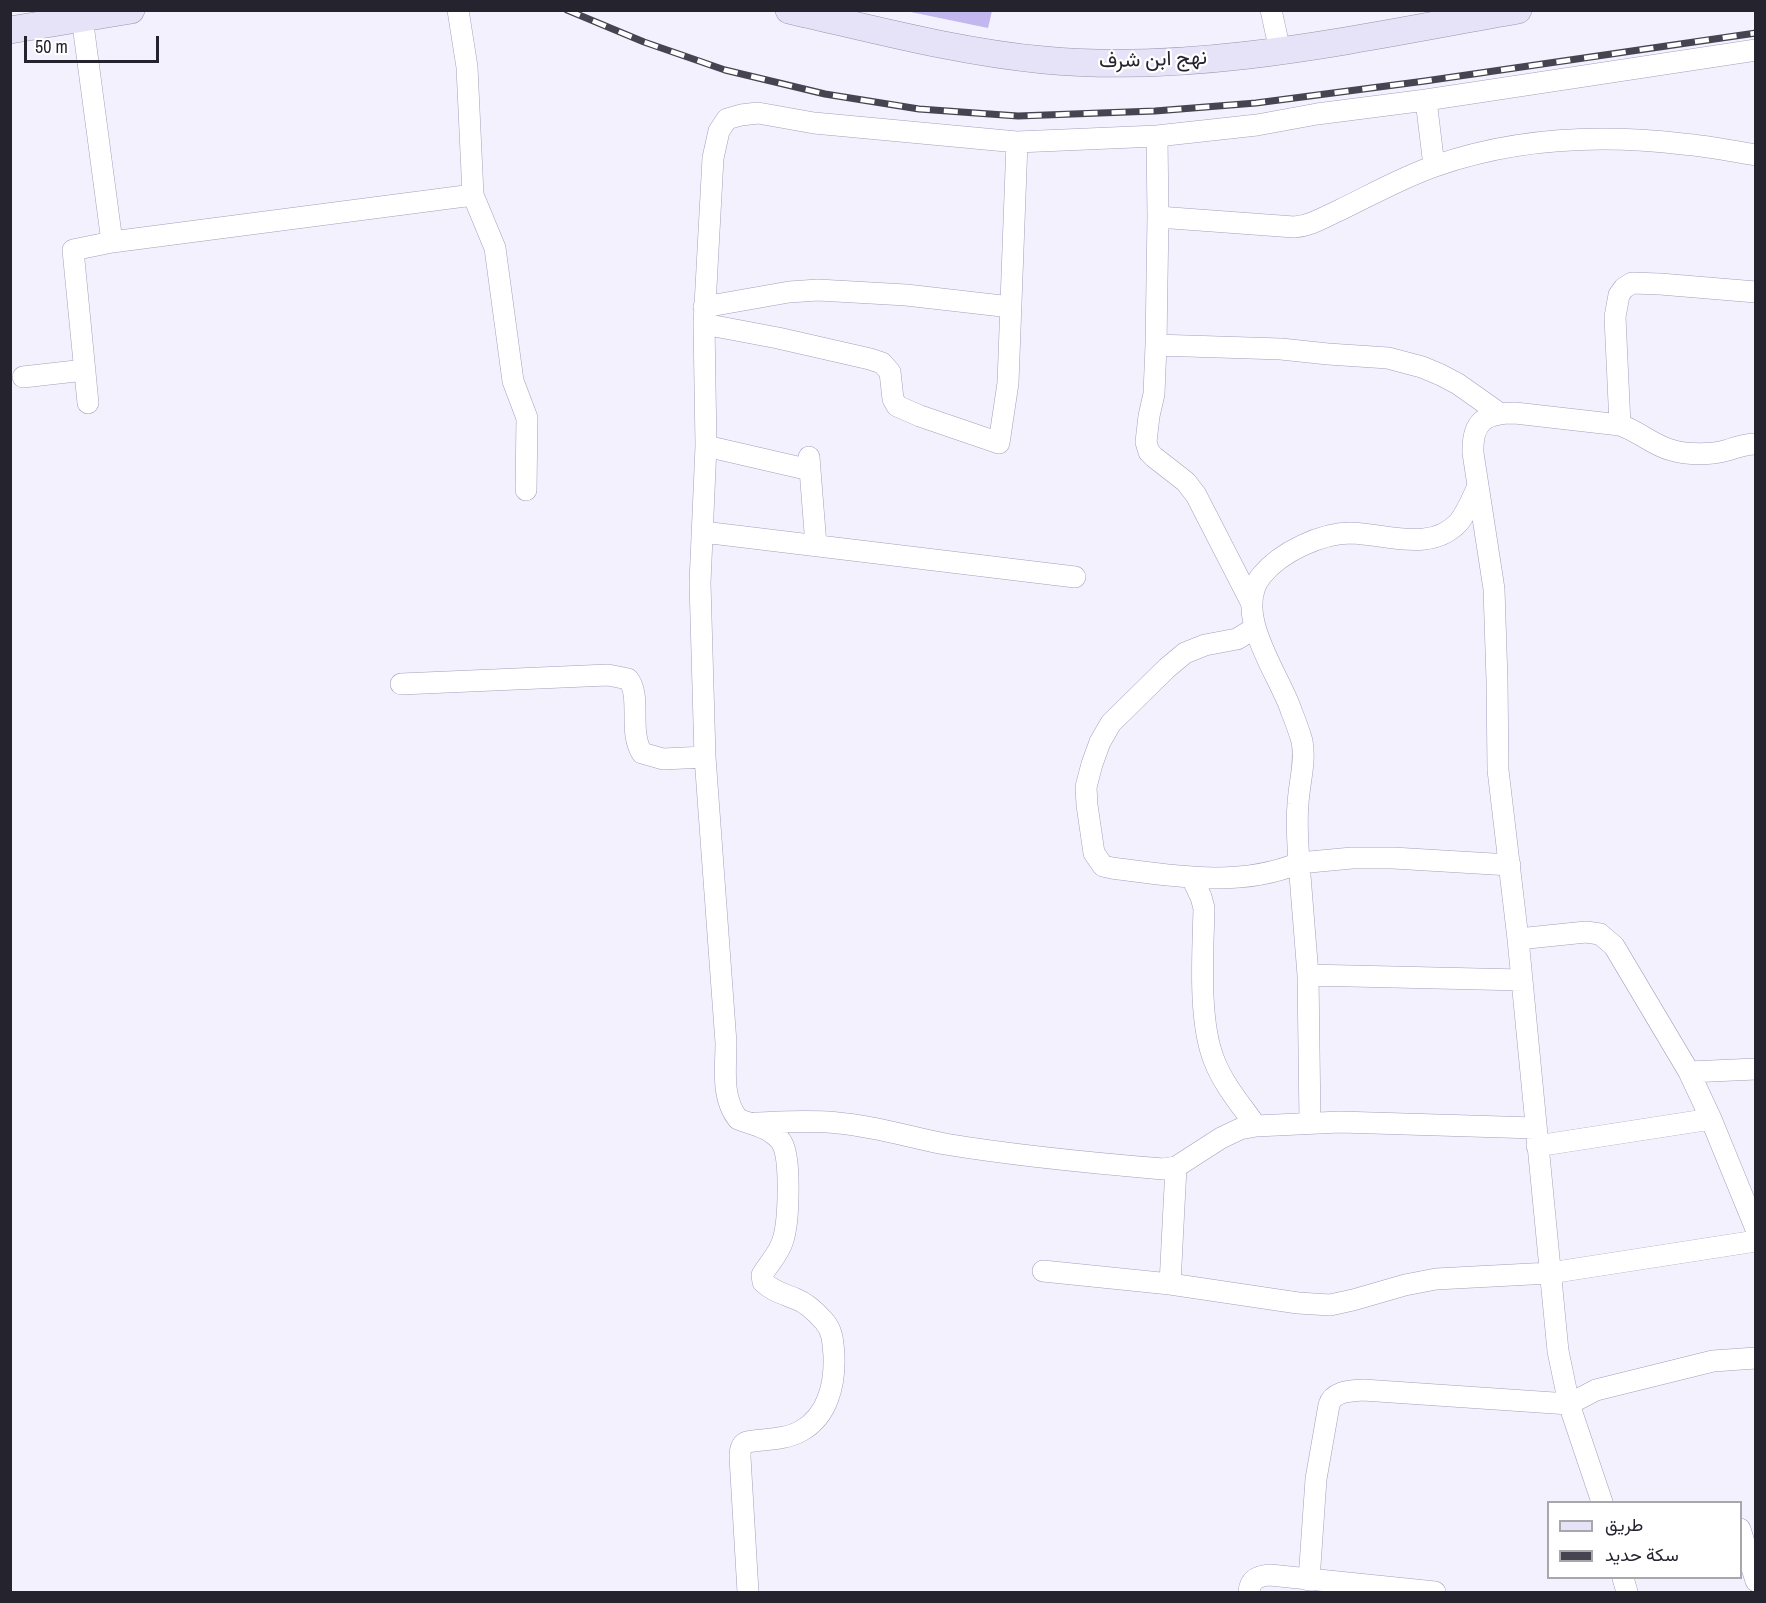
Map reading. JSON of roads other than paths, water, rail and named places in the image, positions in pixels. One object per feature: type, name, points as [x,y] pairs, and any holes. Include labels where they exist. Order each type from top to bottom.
[{"type":"main road","points":[[10,30],[131,10]]},
{"type":"main road","name":"نهج ابن شرف","points":[[789,10],[934,43],[1043,60],[1092,63],[1200,60],[1280,51],[1518,10]]},
{"type":"street","points":[[458,10],[467,67],[473,195],[495,248],[513,381],[527,418],[526,490]]},
{"type":"street","points":[[1271,10],[1280,51]]},
{"type":"street","points":[[82,18],[112,242]]},
{"type":"street","points":[[748,1593],[741,1448],[743,1443],[784,1437],[803,1430],[824,1407],[832,1387],[834,1369],[831,1331],[825,1323],[807,1305],[775,1291],[763,1282],[762,1275],[779,1252],[784,1239],[787,1218],[787,1165],[782,1142],[771,1132],[738,1119],[727,1098],[726,1089],[726,1043],[705,757],[700,583],[706,446],[704,316],[713,158],[719,131],[727,119],[758,113],[814,123],[1017,142],[1157,136],[1257,125],[1317,114],[1426,100],[1755,50]]},
{"type":"street","points":[[1426,100],[1434,166]]},
{"type":"street","points":[[1157,136],[1156,345],[1154,394],[1147,429],[1147,447],[1154,457],[1186,482],[1196,495],[1252,604]]},
{"type":"street","points":[[1158,217],[1294,227],[1310,225],[1434,166],[1495,149],[1534,142],[1577,139],[1656,141],[1755,155]]},
{"type":"street","points":[[704,316],[778,338],[882,363],[890,372],[892,399],[897,406],[999,443],[1008,383],[1017,142]]},
{"type":"street","points":[[88,403],[74,250],[112,242],[473,195]]},
{"type":"street","points":[[1620,425],[1615,317],[1619,295],[1624,288],[1632,283],[1755,292]]},
{"type":"street","points":[[704,316],[789,292],[818,290],[906,295],[1011,307]]},
{"type":"street","points":[[1156,345],[1281,349],[1388,358],[1422,367],[1441,375],[1499,413]]},
{"type":"street","points":[[24,377],[85,370]]},
{"type":"street","points":[[1601,1501],[1569,1404],[1558,1351],[1518,939],[1498,770],[1494,589],[1473,453],[1473,437],[1477,427],[1485,420],[1499,413],[1515,413],[1620,425],[1670,450],[1720,452],[1738,446],[1755,444]]},
{"type":"street","points":[[706,446],[810,463],[816,545]]},
{"type":"street","points":[[1310,1122],[1308,975],[1297,830],[1297,807],[1303,765],[1302,741],[1255,628],[1252,604],[1256,586],[1262,575],[1278,560],[1314,539],[1352,533],[1415,540],[1432,538],[1446,532],[1460,521],[1478,486]]},
{"type":"street","points":[[702,532],[1075,577]]},
{"type":"street","points":[[1255,628],[1237,639],[1193,648],[1167,668],[1111,723],[1100,742],[1086,787],[1094,853],[1103,866],[1192,878],[1234,878],[1267,874],[1299,863],[1352,858],[1393,858],[1510,865]]},
{"type":"street","points":[[401,684],[608,675],[622,677],[628,679],[633,688],[635,738],[642,753],[663,759],[705,757]]},
{"type":"street","points":[[1192,878],[1204,908],[1204,1012],[1209,1045],[1220,1074],[1256,1126]]},
{"type":"street","points":[[1518,939],[1586,932],[1600,934],[1614,946],[1689,1072],[1711,1119],[1755,1229]]},
{"type":"street","points":[[1308,975],[1522,980]]},
{"type":"street","points":[[1689,1072],[1755,1069]]},
{"type":"street","points":[[752,1123],[805,1121],[839,1123],[1018,1155],[1163,1169],[1176,1167],[1221,1138],[1240,1129],[1256,1126],[1310,1122],[1536,1137],[1711,1119]]},
{"type":"street","points":[[1170,1284],[1176,1167]]},
{"type":"street","points":[[1043,1271],[1170,1284],[1298,1303],[1330,1305],[1405,1285],[1436,1280],[1550,1273],[1755,1241]]},
{"type":"street","points":[[1308,1580],[1316,1479],[1329,1405],[1334,1396],[1363,1390],[1569,1404],[1596,1390],[1713,1361],[1755,1358]]},
{"type":"street","points":[[1742,1536],[1755,1581]]},
{"type":"street","points":[[1250,1593],[1250,1585],[1255,1579],[1261,1576],[1281,1575],[1308,1580],[1435,1593]]},
{"type":"railway","points":[[567,10],[644,42],[725,70],[825,94],[919,109],[1018,116],[1155,111],[1256,103],[1756,33]]}]
